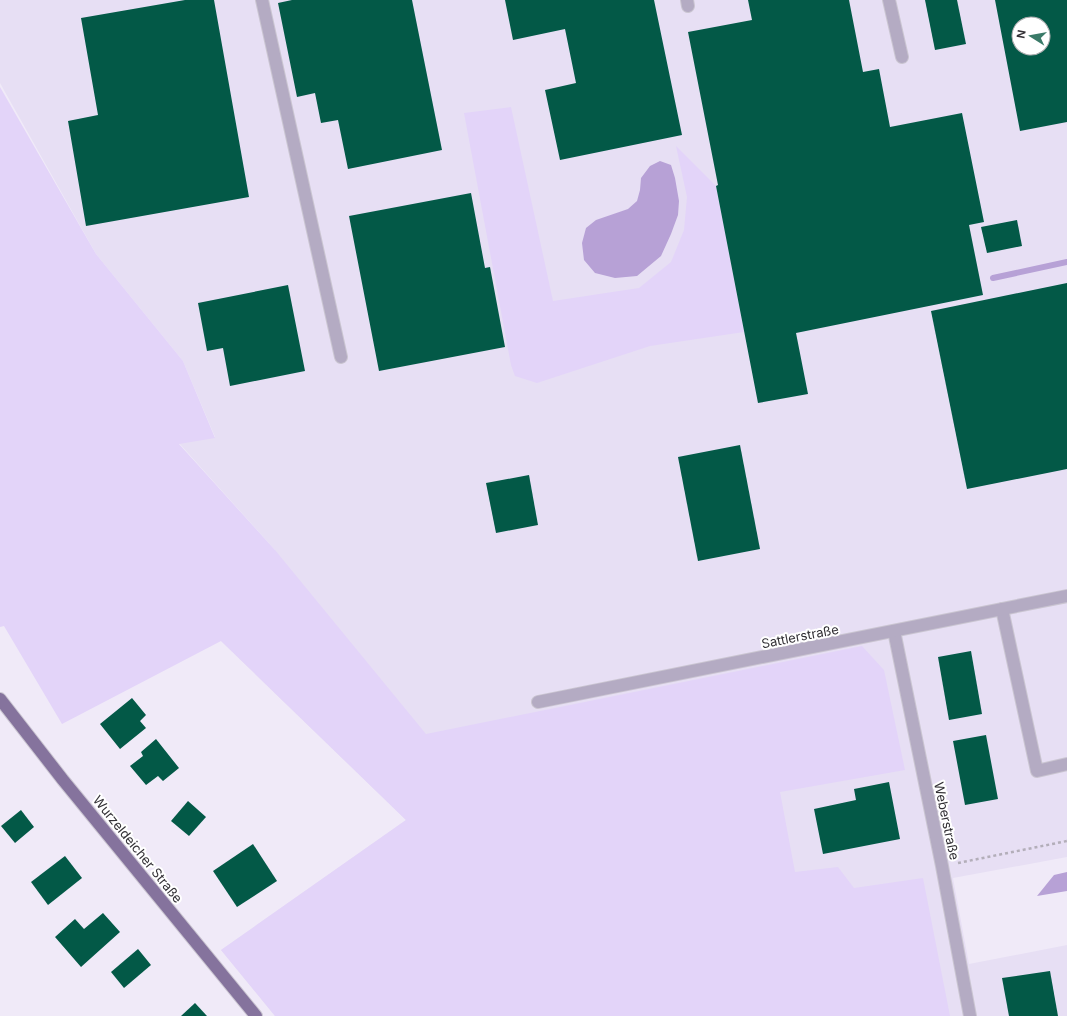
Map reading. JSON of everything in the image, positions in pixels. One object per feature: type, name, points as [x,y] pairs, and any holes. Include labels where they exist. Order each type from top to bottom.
[{"type":"main road","name":"Wurzeldeicher Straße","points":[[0,699],[63,780],[256,1016]]},
{"type":"street","points":[[262,0],[341,357]]},
{"type":"street","points":[[889,0],[902,57]]},
{"type":"street","name":"Sattlerstraße","points":[[538,702],[1067,596]]},
{"type":"street","points":[[1002,609],[1037,771],[1067,764]]},
{"type":"street","name":"Weberstraße","points":[[894,631],[942,866],[970,1016]]},
{"type":"path","points":[[942,866],[1067,841]]},
{"type":"shaded area","points":[[0,0],[1067,0],[1067,857],[953,878],[969,964],[1067,945],[1067,1016],[275,1016],[221,950],[406,820],[221,641],[275,550],[179,443],[215,437],[183,361],[96,254],[0,83]]},
{"type":"shaded area","points":[[0,87],[96,254],[183,361],[215,438],[179,444],[275,550],[426,734],[862,646],[884,670],[905,770],[780,792],[795,872],[838,867],[854,888],[923,878],[950,1016],[275,1016],[221,950],[406,820],[221,641],[62,724],[4,626],[0,627]]},
{"type":"shaded area","points":[[511,107],[553,301],[639,288],[671,262],[684,230],[687,197],[676,146],[716,186],[744,332],[650,346],[537,383],[515,376],[511,365],[464,113]]},
{"type":"shaded area","points":[[660,161],[671,165],[679,201],[678,215],[661,256],[637,276],[615,278],[595,273],[584,260],[582,243],[586,228],[596,220],[628,209],[637,201],[641,178],[650,166]]},
{"type":"shaded area","points":[[1067,872],[1067,891],[1037,896],[1054,875]]},
{"type":"building","points":[[185,0],[214,0],[249,197],[86,226],[68,121],[98,115],[81,18]]},
{"type":"building","points":[[292,0],[412,0],[442,150],[348,169],[338,120],[321,123],[315,93],[297,97],[278,3]]},
{"type":"building","points":[[505,0],[654,0],[682,135],[560,160],[545,90],[576,83],[565,29],[513,40]]},
{"type":"building","points":[[748,0],[849,0],[863,72],[879,69],[890,127],[962,113],[984,222],[969,225],[983,295],[796,333],[808,394],[758,403],[688,32],[752,20]]},
{"type":"building","points":[[925,0],[957,0],[966,44],[935,50]]},
{"type":"building","points":[[995,0],[1067,0],[1067,122],[1020,131]]},
{"type":"building","points":[[471,193],[485,268],[490,267],[505,347],[379,371],[349,216]]},
{"type":"building","points":[[1017,220],[1022,246],[987,253],[981,227]]},
{"type":"building","points":[[1067,283],[1067,469],[967,489],[931,311]]},
{"type":"building","points":[[288,285],[305,371],[230,386],[223,348],[207,351],[198,303]]},
{"type":"building","points":[[740,445],[760,549],[698,561],[678,457]]},
{"type":"building","points":[[529,475],[538,525],[496,533],[486,483]]},
{"type":"building","points":[[971,651],[982,714],[949,720],[938,657]]},
{"type":"building","points":[[132,698],[146,715],[140,721],[146,728],[120,749],[100,724]]},
{"type":"building","points":[[986,735],[998,799],[965,805],[953,741]]},
{"type":"building","points":[[156,739],[179,768],[163,781],[158,776],[146,785],[130,766],[143,756],[141,752]]},
{"type":"building","points":[[889,782],[900,839],[823,854],[814,809],[856,800],[854,789]]},
{"type":"building","points":[[188,801],[206,817],[189,836],[171,821]]},
{"type":"building","points":[[21,810],[34,827],[15,843],[1,826]]},
{"type":"building","points":[[253,844],[277,881],[237,907],[213,871]]},
{"type":"building","points":[[65,856],[82,878],[48,905],[31,882]]},
{"type":"building","points":[[103,913],[120,932],[81,967],[55,937],[75,919],[84,929]]},
{"type":"building","points":[[138,949],[151,965],[124,988],[111,972]]},
{"type":"building","points":[[1050,971],[1058,1016],[1009,1016],[1002,978]]},
{"type":"building","points":[[195,1003],[207,1016],[181,1016]]},
{"type":"waterway","points":[[993,278],[1067,262]]}]
